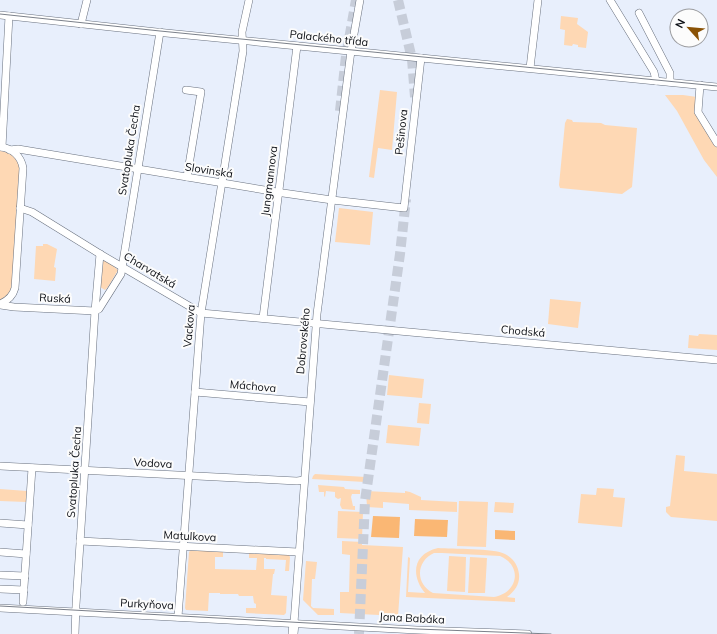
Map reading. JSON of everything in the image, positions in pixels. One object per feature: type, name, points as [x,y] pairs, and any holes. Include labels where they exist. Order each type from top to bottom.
[{"type":"main road","name":"Dobrovského","points":[[293,634],[294,623]]},
{"type":"street","points":[[81,24],[87,0]]},
{"type":"street","name":"Vackova","points":[[178,617],[201,313],[243,51],[242,31],[249,0]]},
{"type":"street","name":"Dobrovského","points":[[294,623],[298,552],[316,323],[351,51],[360,0]]},
{"type":"street","points":[[530,68],[538,0]]},
{"type":"street","points":[[610,0],[654,72],[656,80]]},
{"type":"street","points":[[640,13],[670,73],[670,82]]},
{"type":"street","name":"Palackého třída","points":[[0,15],[717,87]]},
{"type":"street","points":[[9,16],[1,147],[10,150],[19,157],[23,166],[14,307]]},
{"type":"street","name":"Svatopluka Čecha","points":[[95,311],[98,309],[121,274],[160,32]]},
{"type":"street","name":"Jungmannova","points":[[262,318],[298,46]]},
{"type":"street","name":"Pešinova","points":[[404,208],[421,58]]},
{"type":"street","points":[[700,85],[698,112],[717,143]]},
{"type":"street","points":[[186,90],[201,92],[187,177]]},
{"type":"street","name":"Slovinská","points":[[10,150],[18,149],[332,200],[404,208]]},
{"type":"street","name":"Charvatská","points":[[20,208],[32,212],[201,313],[326,324]]},
{"type":"street","name":"Svatopluka Čecha","points":[[75,634],[95,311],[100,254]]},
{"type":"street","points":[[0,304],[6,301],[14,292]]},
{"type":"street","name":"Ruská","points":[[0,304],[14,307],[95,311]]},
{"type":"street","name":"Chodská","points":[[326,324],[717,360]]},
{"type":"street","name":"Máchova","points":[[195,392],[310,402]]},
{"type":"street","name":"Vodova","points":[[0,466],[304,480]]},
{"type":"street","points":[[23,602],[32,468]]},
{"type":"street","points":[[0,523],[28,525]]},
{"type":"street","name":"Matulkova","points":[[80,542],[298,552]]},
{"type":"street","points":[[0,552],[26,554]]},
{"type":"street","points":[[0,575],[25,576]]},
{"type":"street","points":[[0,588],[24,590]]},
{"type":"street","name":"Purkyňova","points":[[0,608],[294,623]]},
{"type":"street","name":"Jana Babáka","points":[[294,623],[417,630],[528,634]]},
{"type":"shaded area","points":[[561,16],[578,18],[577,24],[588,32],[586,48],[578,47],[578,45],[573,44],[572,46],[564,45],[565,30],[560,29]]},
{"type":"shaded area","points":[[380,90],[397,92],[392,150],[378,148],[374,178],[369,177]]},
{"type":"shaded area","points":[[665,95],[697,97],[695,112],[713,143],[717,147],[717,177],[704,160],[677,111]]},
{"type":"shaded area","points":[[567,119],[572,120],[573,122],[601,123],[605,125],[637,128],[632,187],[622,194],[560,188],[559,185],[565,123]]},
{"type":"shaded area","points":[[0,151],[7,152],[20,166],[12,292],[0,301]]},
{"type":"shaded area","points":[[339,208],[373,212],[370,245],[335,242]]},
{"type":"shaded area","points":[[43,244],[47,244],[57,249],[54,267],[56,268],[55,281],[34,279],[36,246],[43,246]]},
{"type":"shaded area","points":[[106,260],[118,270],[105,290],[100,287],[102,262]]},
{"type":"shaded area","points":[[550,299],[581,302],[578,328],[548,324]]},
{"type":"shaded area","points":[[699,334],[717,335],[717,350],[688,348],[689,335],[698,336]]},
{"type":"shaded area","points":[[389,375],[424,379],[422,398],[387,395]]},
{"type":"shaded area","points":[[419,403],[431,404],[429,424],[417,423]]},
{"type":"shaded area","points":[[388,425],[421,428],[419,446],[386,443]]},
{"type":"shaded area","points":[[676,455],[685,456],[684,471],[717,474],[717,521],[671,517],[666,512],[666,507],[670,506]]},
{"type":"shaded area","points":[[315,474],[366,477],[365,482],[312,479]]},
{"type":"shaded area","points":[[318,485],[360,490],[360,494],[352,494],[351,497],[355,510],[342,509],[340,505],[341,498],[338,499],[335,497],[335,492],[326,491],[325,497],[324,492],[319,492]]},
{"type":"shaded area","points":[[597,488],[614,489],[613,497],[625,498],[622,527],[578,523],[581,494],[596,495]]},
{"type":"shaded area","points":[[0,489],[27,491],[26,502],[0,501]]},
{"type":"shaded area","points":[[366,491],[405,493],[405,491],[421,497],[421,500],[457,502],[457,512],[409,510],[409,504],[383,502],[383,508],[367,507]]},
{"type":"shaded area","points":[[459,501],[488,502],[486,547],[457,546]]},
{"type":"shaded area","points":[[495,502],[514,503],[513,513],[494,512]]},
{"type":"shaded area","points":[[338,511],[363,512],[362,539],[337,538]]},
{"type":"shaded area","points":[[373,516],[400,517],[399,538],[371,537]]},
{"type":"shaded area","points":[[415,519],[448,520],[447,537],[414,536]]},
{"type":"shaded area","points":[[495,530],[515,531],[515,540],[495,539]]},
{"type":"shaded area","points":[[342,541],[362,542],[362,545],[403,547],[398,616],[340,613],[340,592],[349,592],[350,555],[342,554]]},
{"type":"shaded area","points":[[438,548],[473,549],[500,552],[505,554],[513,560],[519,574],[519,581],[516,587],[507,597],[515,598],[515,602],[406,597],[408,557],[410,558],[408,592],[425,593],[417,580],[416,566],[423,555]],"holes":[[[434,553],[500,556],[507,560],[515,572],[513,585],[502,594],[494,597],[433,593],[423,584],[420,573],[421,567],[428,557]]]},
{"type":"shaded area","points":[[191,550],[223,552],[223,557],[215,557],[215,569],[256,570],[257,558],[249,558],[249,553],[289,555],[289,571],[285,571],[286,560],[264,558],[264,569],[275,569],[273,574],[271,595],[287,596],[286,613],[284,615],[246,613],[246,608],[256,608],[253,596],[239,596],[238,594],[220,593],[209,593],[208,611],[186,610],[189,552]]},
{"type":"shaded area","points":[[449,556],[466,557],[465,592],[447,591]]},
{"type":"shaded area","points":[[470,557],[487,558],[485,593],[468,593]]},
{"type":"shaded area","points":[[306,561],[317,562],[315,579],[312,579],[311,606],[313,608],[334,609],[334,615],[318,615],[303,600]]},
{"type":"tunnel","points":[[340,111],[346,56],[356,0]]},
{"type":"tunnel","points":[[398,0],[412,59],[415,97]]},
{"type":"tunnel","points":[[359,634],[365,501],[400,254],[406,199]]},
{"type":"tram line","points":[[0,14],[717,86]]},
{"type":"tram line","points":[[0,606],[417,629],[551,634]]}]
